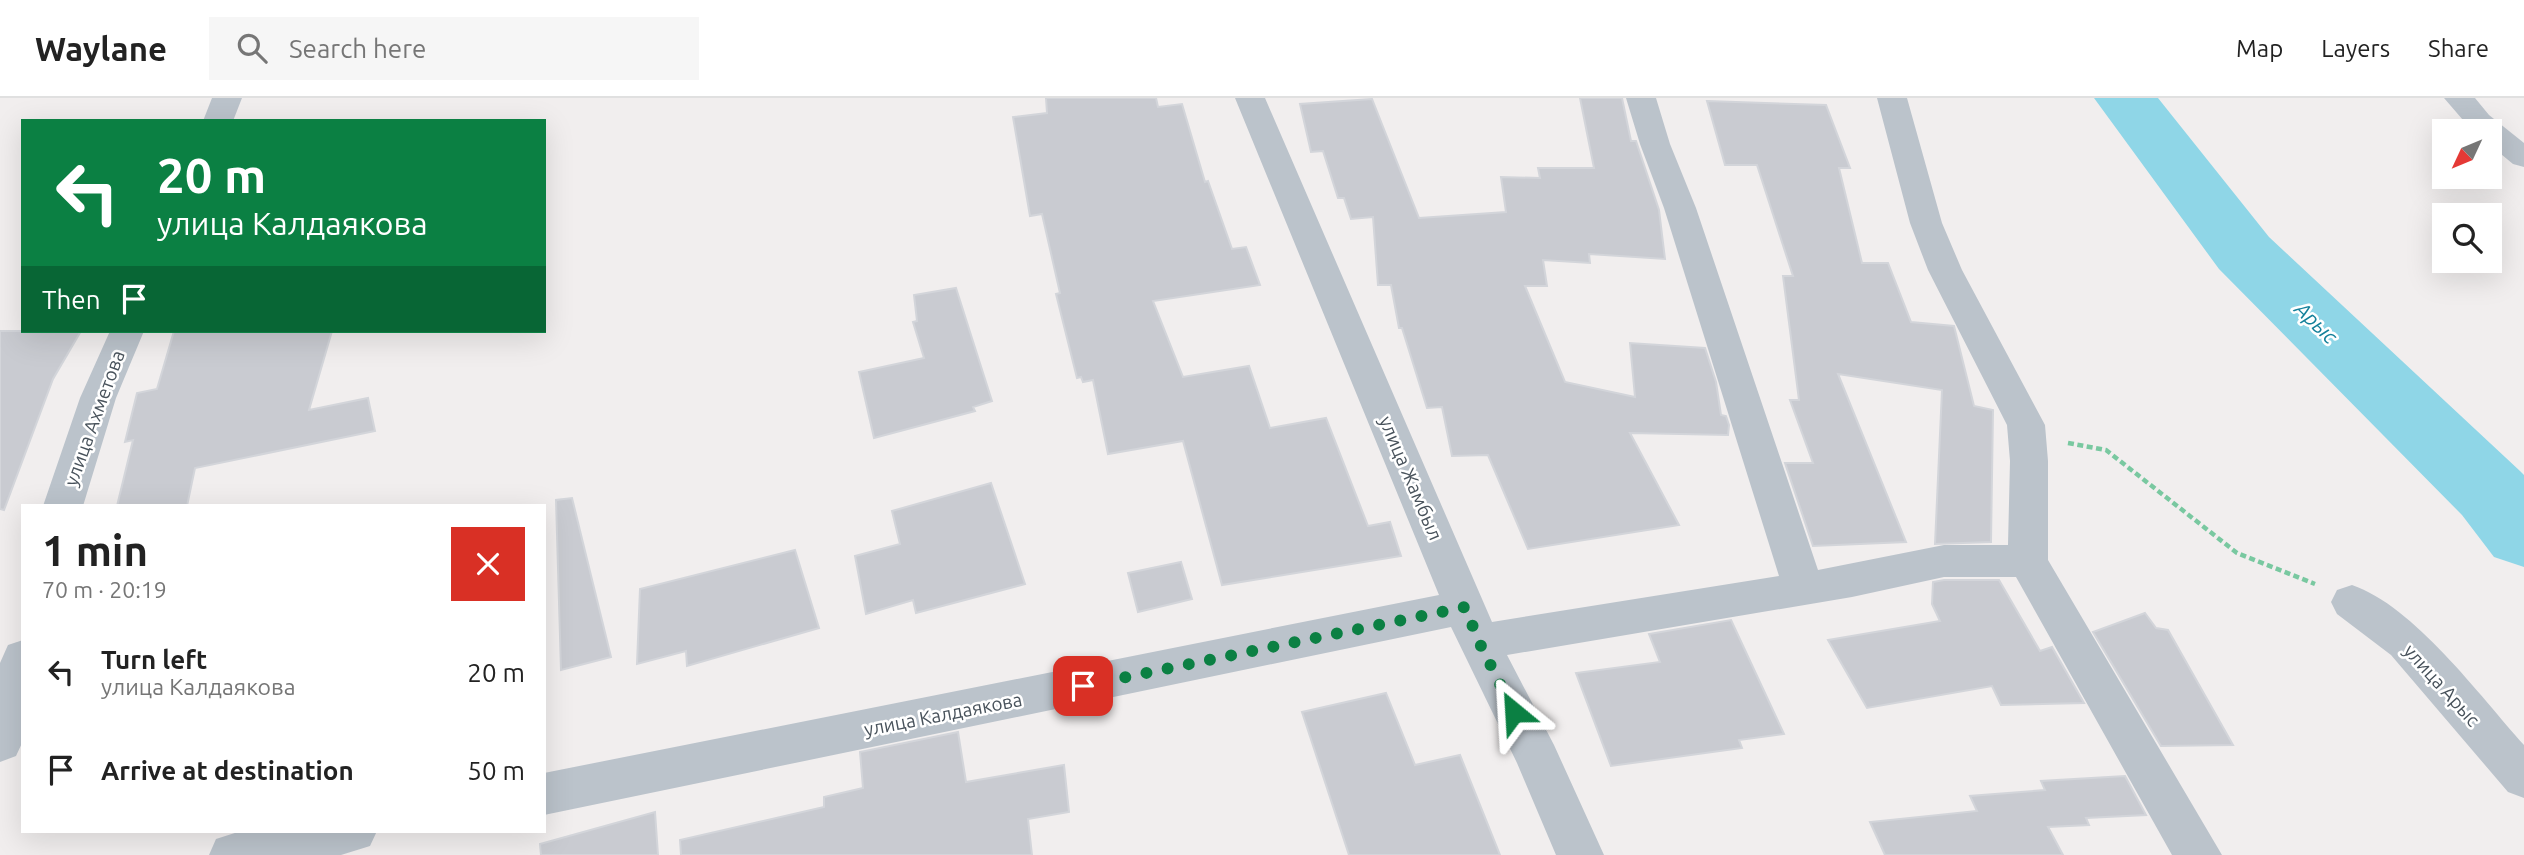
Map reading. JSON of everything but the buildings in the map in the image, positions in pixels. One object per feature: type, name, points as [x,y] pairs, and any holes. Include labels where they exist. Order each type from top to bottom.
[{"type":"street","points":[[219,119],[227,98]]},
{"type":"street","name":"улица Жамбыл","points":[[1250,98],[1472,625],[1538,759],[1580,855]]},
{"type":"street","points":[[1641,98],[1680,208],[1803,588]]},
{"type":"street","points":[[1892,98],[1926,223],[1945,270],[2026,425],[2029,461],[2028,561],[2107,702],[2198,855]]},
{"type":"street","points":[[2459,98],[2479,121],[2524,158]]},
{"type":"street","name":"улица Ахметова","points":[[64,504],[98,398],[126,333]]},
{"type":"street","name":"улица Калдаякова","points":[[546,794],[1472,625],[1803,588],[1852,581],[1944,561],[2028,561]]},
{"type":"street","name":"улица Арыс","points":[[2352,601],[2406,643],[2524,778]]},
{"type":"street","points":[[0,742],[21,665]]},
{"type":"street","points":[[233,855],[343,833]]},
{"type":"path","points":[[2029,461],[2056,440],[2106,450],[2237,553],[2296,575],[2352,601]]},
{"type":"waterway","name":"Арыс","points":[[2125,98],[2244,253],[2491,493],[2524,534]]},
{"type":"route","points":[[1083,686],[1465,607],[1479,642],[1514,712]]}]
